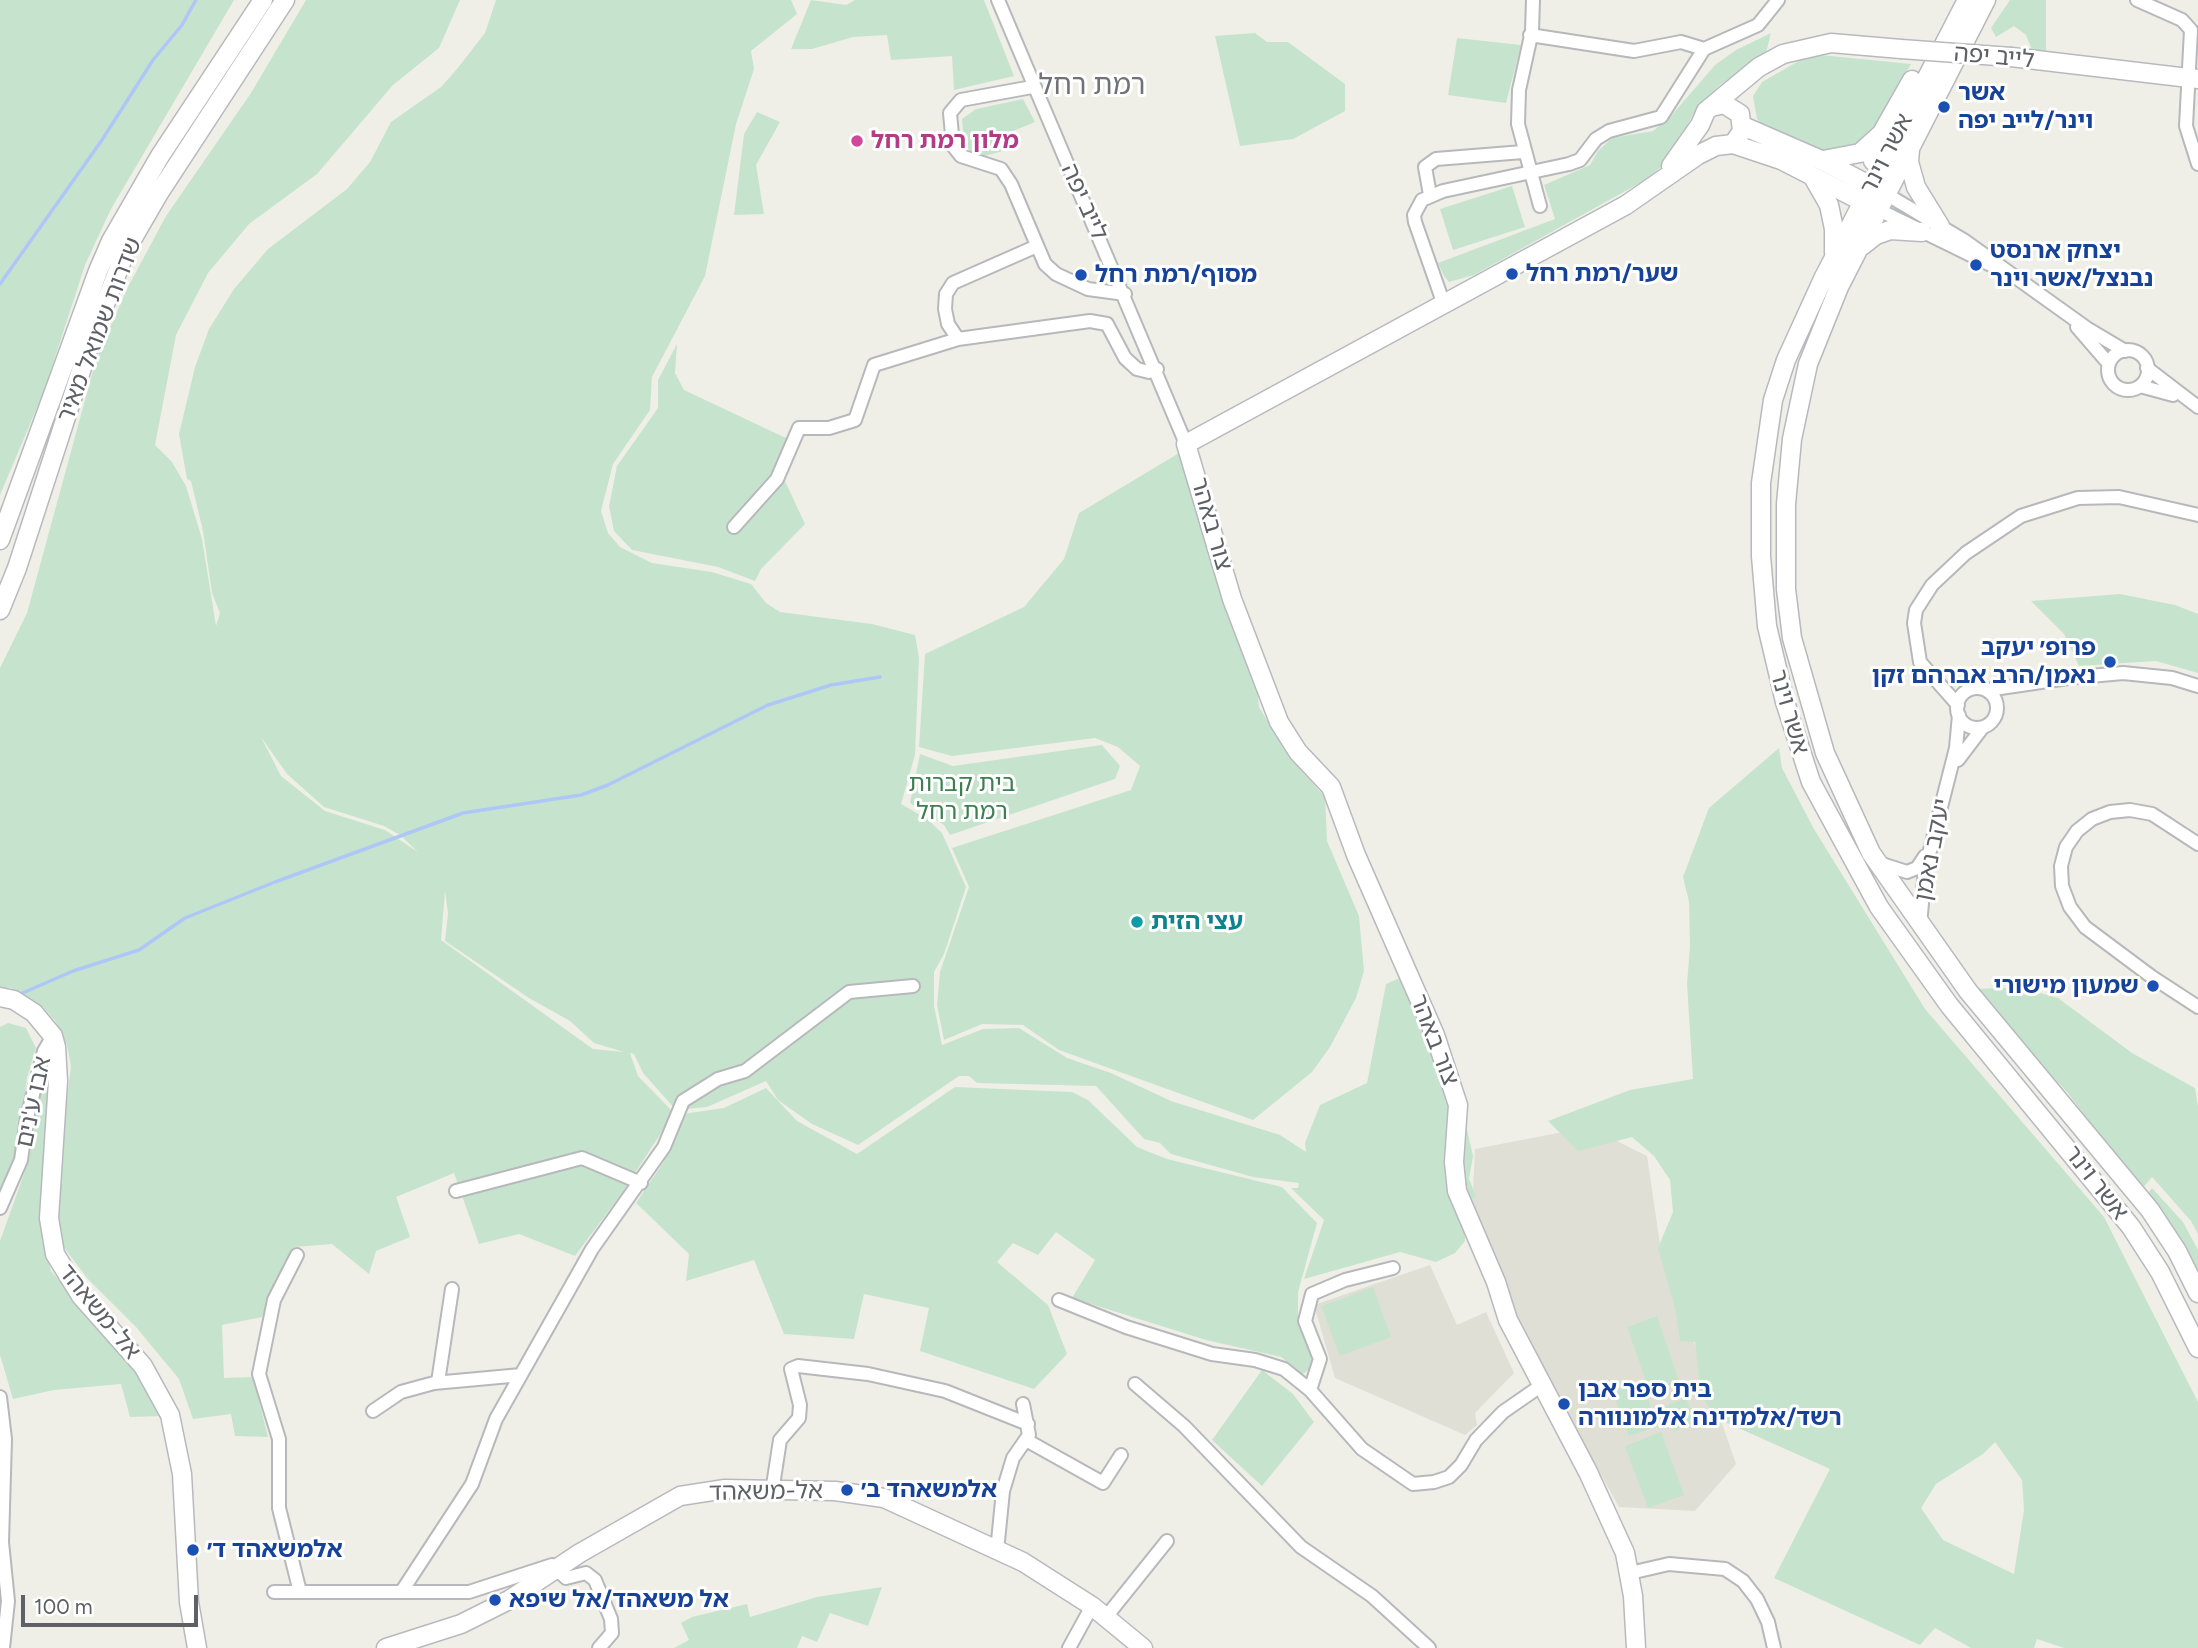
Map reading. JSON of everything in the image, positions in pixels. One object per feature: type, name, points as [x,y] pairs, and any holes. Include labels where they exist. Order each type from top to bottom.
[{"type":"main road","name":"שדרות שמואל מאיר","points":[[0,540],[41,433],[97,271],[111,241],[160,156],[263,0]]},
{"type":"main road","name":"שדרות שמואל מאיר","points":[[0,610],[17,569],[91,340],[126,250],[159,192],[285,0]]},
{"type":"main road","points":[[1875,198],[1873,162],[1884,131],[1954,0]]},
{"type":"main road","name":"אשר וינר","points":[[1967,0],[1875,198],[1857,251],[1825,319],[1797,406],[1786,504],[1785,563],[1792,638],[1810,706],[1838,786],[1877,862],[1920,926],[2012,1046],[2150,1210],[2177,1251],[2198,1293]]},
{"type":"main road","name":"אשר וינר","points":[[1986,1],[1910,148],[1833,259],[1786,360],[1773,400],[1761,483],[1761,556],[1767,626],[1797,745],[1830,820],[1879,907],[1950,1005],[2131,1227],[2160,1272],[2198,1348]]},
{"type":"main road","name":"לייב יפה","points":[[1711,107],[1759,67],[1783,54],[1831,43],[2011,57],[2193,78]]},
{"type":"main road","points":[[1186,444],[1443,302],[1626,205],[1662,177],[1740,136],[1747,88],[1759,67]]},
{"type":"main road","points":[[1662,177],[1711,107],[1730,106],[1741,120],[1816,167],[1875,198]]},
{"type":"main road","points":[[1700,125],[1706,140],[1816,167],[1860,153],[1884,131]]},
{"type":"main road","points":[[1910,148],[1909,162],[1916,187],[1940,226]]},
{"type":"main road","points":[[1816,167],[1832,216],[1835,243],[1833,259]]},
{"type":"main road","points":[[1857,251],[1883,232],[1904,229],[1922,232]]},
{"type":"main road","name":"צור באהר","points":[[1186,444],[1232,599],[1279,722],[1298,752],[1331,788],[1356,855],[1435,1035],[1458,1105],[1454,1161],[1457,1191],[1496,1282],[1508,1320],[1606,1509],[1625,1553],[1630,1573],[1636,1648]]},
{"type":"main road","points":[[0,997],[24,1005],[45,1024],[52,1036]]},
{"type":"main road","name":"אל-משאהד","points":[[52,1036],[58,1064],[49,1218],[53,1247],[63,1272],[143,1366],[170,1415],[182,1474],[189,1602],[197,1648]]},
{"type":"main road","name":"אל-משאהד","points":[[386,1648],[461,1624],[509,1600],[680,1496],[725,1489],[772,1492],[835,1491],[884,1498],[1023,1562],[1099,1611],[1143,1648]]},
{"type":"street","name":"לייב יפה","points":[[998,0],[1032,87],[1125,294],[1186,444]]},
{"type":"street","points":[[1533,0],[1530,35],[1519,90],[1518,124],[1523,152],[1540,206]]},
{"type":"street","points":[[1443,302],[1415,222],[1416,208],[1430,195],[1580,160],[1596,139],[1609,131],[1661,117],[1704,49],[1758,25],[1778,0]]},
{"type":"street","points":[[2137,0],[2182,20],[2191,30],[2193,78],[2186,127],[2198,164]]},
{"type":"street","points":[[1530,35],[1634,51],[1681,42],[1704,49]]},
{"type":"street","points":[[1032,87],[961,100],[950,113],[953,146],[961,156],[1001,169],[1011,184],[1045,264],[1071,283],[1103,293],[1125,294]]},
{"type":"street","points":[[1430,195],[1425,167],[1436,159],[1523,152]]},
{"type":"street","points":[[1875,198],[1940,226],[2062,311],[2125,351],[2137,353],[2147,368],[2198,407]]},
{"type":"street","points":[[1875,198],[1922,232],[2013,275]]},
{"type":"street","points":[[958,339],[948,324],[945,309],[946,294],[953,283],[1037,246]]},
{"type":"street","points":[[2062,311],[2109,364]]},
{"type":"street","points":[[734,527],[777,479],[799,428],[829,428],[855,420],[874,365],[958,339],[1090,320],[1107,324],[1125,358],[1137,369],[1149,372],[1157,369]]},
{"type":"street","points":[[2125,351],[2115,355],[2109,364],[2109,377],[2116,386],[2127,390],[2140,386],[2184,398]]},
{"type":"street","points":[[2140,386],[2147,368]]},
{"type":"street","points":[[2035,684],[2007,698],[1993,720],[1983,727],[1971,726],[1920,662],[1914,636],[1916,610],[1922,598],[1966,553],[2003,526],[2059,501],[2098,496],[2139,500],[2198,515]]},
{"type":"street","points":[[1929,675],[1946,685],[1969,690],[2123,673],[2172,678],[2198,686]]},
{"type":"street","points":[[1958,710],[1969,690]]},
{"type":"street","points":[[1987,690],[1995,699],[1997,710]]},
{"type":"street","name":"יעקב נאמן","points":[[1920,926],[1929,850],[1956,748],[1958,710]]},
{"type":"street","name":"יעקב נאמן","points":[[1949,776],[1962,752],[1983,727]]},
{"type":"street","points":[[2198,844],[2152,814],[2130,810],[2110,811],[2092,819],[2077,831],[2066,847],[2061,866],[2062,886],[2070,906],[2085,927],[2151,977],[2198,1007]]},
{"type":"street","points":[[1877,862],[1893,870],[1907,872],[1917,868],[1929,850]]},
{"type":"street","points":[[402,1591],[472,1484],[488,1437],[521,1375],[592,1249],[664,1147],[683,1101],[692,1092],[745,1071],[849,992],[913,986]]},
{"type":"street","name":"אבו ע'נים","points":[[0,1208],[21,1160],[27,1118],[44,1051],[52,1036]]},
{"type":"street","points":[[456,1191],[582,1158],[641,1183]]},
{"type":"street","points":[[298,1255],[274,1300],[259,1374],[279,1439],[279,1508],[300,1592]]},
{"type":"street","points":[[1310,1390],[1320,1359],[1306,1321],[1312,1294],[1345,1280],[1393,1268]]},
{"type":"street","points":[[438,1382],[452,1289]]},
{"type":"street","points":[[1059,1300],[1126,1327],[1212,1354],[1255,1360],[1284,1369],[1310,1390],[1362,1449],[1413,1484],[1434,1482],[1450,1476],[1461,1465],[1476,1440],[1503,1412],[1542,1385]]},
{"type":"street","points":[[772,1492],[780,1440],[799,1418],[800,1405],[792,1369],[798,1366],[868,1374],[945,1391],[1028,1424]]},
{"type":"street","points":[[373,1411],[401,1392],[438,1382],[521,1375]]},
{"type":"street","points":[[1135,1384],[1184,1426],[1301,1548],[1372,1596],[1429,1648]]},
{"type":"street","points":[[0,1397],[5,1439],[2,1542],[8,1601],[3,1648]]},
{"type":"street","points":[[998,1551],[1003,1490],[1013,1458],[1029,1435],[1023,1404]]},
{"type":"street","points":[[1026,1440],[1103,1483],[1121,1455]]},
{"type":"street","points":[[1069,1648],[1099,1611],[1167,1541]]},
{"type":"street","points":[[1630,1573],[1669,1564],[1725,1569],[1743,1581],[1757,1599],[1768,1622],[1774,1648]]},
{"type":"street","points":[[274,1592],[469,1592],[552,1565],[566,1578],[586,1573],[595,1580],[612,1633],[599,1648]]},
{"type":"shaded area","points":[[1589,1127],[1647,1156],[1660,1244],[1736,1464],[1695,1511],[1619,1507],[1523,1335],[1472,1213],[1475,1149]]},
{"type":"shaded area","points":[[1430,1265],[1457,1325],[1486,1312],[1514,1373],[1475,1413],[1477,1425],[1465,1435],[1335,1378],[1314,1305]]},
{"type":"green space","points":[[0,0],[234,0],[111,209],[85,265],[44,391],[0,495]]},
{"type":"green space","points":[[306,0],[460,0],[439,48],[393,85],[317,174],[249,224],[208,273],[176,335],[155,445],[172,462],[186,486],[202,539],[216,626],[220,613],[212,593],[203,531],[191,481],[187,479],[179,434],[195,367],[209,329],[234,289],[268,249],[347,189],[370,162],[391,122],[441,87],[457,69],[485,33],[496,0],[791,0],[797,14],[751,51],[754,69],[736,124],[705,276],[652,377],[650,410],[613,464],[601,511],[608,533],[620,547],[652,563],[712,572],[751,584],[766,603],[780,612],[872,624],[915,635],[919,658],[915,755],[901,804],[927,819],[942,833],[966,887],[944,954],[934,972],[934,1006],[942,1045],[983,1029],[1019,1028],[1067,1058],[1111,1073],[1171,1101],[1280,1135],[1306,1152],[1305,1143],[1320,1105],[1367,1083],[1386,984],[1412,973],[1459,1095],[1473,1156],[1469,1179],[1476,1196],[1464,1207],[1465,1241],[1455,1253],[1436,1262],[1400,1252],[1304,1279],[1324,1220],[1291,1188],[1298,1188],[1299,1183],[1253,1177],[1171,1154],[1160,1143],[1144,1139],[1096,1086],[977,1083],[969,1076],[959,1076],[858,1145],[812,1124],[778,1100],[766,1081],[707,1107],[676,1110],[643,1073],[634,1054],[630,1053],[638,1076],[674,1113],[622,1193],[575,1256],[519,1234],[479,1244],[454,1173],[396,1197],[410,1237],[376,1251],[369,1274],[332,1244],[295,1247],[283,1265],[262,1317],[222,1325],[224,1378],[253,1377],[268,1437],[235,1436],[231,1414],[193,1419],[179,1379],[136,1327],[87,1278],[63,1246],[57,1225],[60,1157],[71,1066],[67,1045],[56,1022],[43,1007],[11,988],[0,987],[0,668],[27,613],[97,356],[129,285],[166,216],[251,93]],"holes":[[[261,737],[287,774],[324,807],[384,826],[400,835],[418,852],[385,830],[325,811],[281,776]],[[445,891],[448,913],[445,941],[529,998],[570,1021],[594,1043],[624,1052],[593,1049],[441,940]]]},
{"type":"green space","points":[[811,0],[846,5],[855,0],[984,0],[1014,76],[954,90],[952,56],[891,60],[887,35],[853,37],[812,49],[791,49]]},
{"type":"green space","points":[[2010,0],[2046,0],[2046,51],[2032,50],[2026,35],[2014,26],[1996,37],[1991,28]]},
{"type":"green space","points":[[1255,33],[1267,42],[1288,42],[1345,84],[1345,111],[1293,139],[1240,146],[1215,36]]},
{"type":"green space","points":[[1771,33],[1766,53],[1720,85],[1693,114],[1670,159],[1647,179],[1474,275],[1449,282],[1444,276],[1438,263],[1555,219],[1544,185],[1590,165],[1598,151],[1612,138],[1653,131],[1671,116],[1715,65],[1736,50]]},
{"type":"green space","points":[[1457,38],[1521,45],[1506,103],[1448,95]]},
{"type":"green space","points":[[1820,55],[1911,64],[1872,136],[1860,147],[1829,154],[1767,129],[1757,119],[1753,96],[1762,82],[1804,58]]},
{"type":"green space","points":[[1023,99],[1035,122],[1006,134],[1010,149],[985,156],[971,152],[964,143],[962,119],[976,109]]},
{"type":"green space","points":[[757,112],[780,122],[756,165],[764,214],[734,215],[744,134]]},
{"type":"green space","points":[[1512,186],[1525,227],[1453,250],[1440,209]]},
{"type":"green space","points":[[677,344],[675,373],[684,390],[788,439],[778,466],[805,524],[761,569],[755,581],[718,567],[632,550],[614,531],[609,506],[617,466],[658,408],[658,380]]},
{"type":"green space","points":[[1184,450],[1254,662],[1259,707],[1289,757],[1325,797],[1327,841],[1359,916],[1364,971],[1356,998],[1330,1047],[1312,1072],[1253,1120],[1059,1050],[1023,1025],[982,1024],[944,1040],[937,1005],[940,972],[969,887],[952,848],[1131,790],[1140,766],[1118,747],[1095,738],[952,756],[919,747],[925,654],[1024,607],[1064,559],[1079,513]]},
{"type":"green space","points":[[2120,594],[2175,605],[2198,614],[2198,673],[2156,661],[2079,666],[2064,634],[2031,601]]},
{"type":"green space","name":"בית קברות רמת רחל","points":[[1102,745],[1120,766],[1115,779],[950,835],[944,825],[910,803],[920,754],[953,766]]},
{"type":"green space","points":[[1779,748],[1782,768],[1814,829],[1925,1009],[2104,1217],[2198,1402],[2198,1648],[2064,1648],[2037,1639],[2034,1648],[1971,1648],[1935,1628],[1920,1645],[1774,1578],[1830,1469],[1716,1418],[1701,1395],[1695,1342],[1680,1341],[1675,1308],[1658,1248],[1673,1212],[1670,1180],[1654,1156],[1632,1137],[1578,1151],[1548,1121],[1630,1090],[1693,1079],[1687,984],[1689,902],[1683,877],[1709,808]],"holes":[[[1995,1442],[2022,1480],[2024,1510],[2014,1574],[1943,1540],[1921,1508],[1936,1484],[1983,1454]]]},
{"type":"green space","points":[[2019,987],[2058,998],[2132,1053],[2195,1088],[2198,1107],[2198,1234],[2191,1221],[2152,1177],[2141,1190],[2067,1092],[2030,1053],[1979,989]]},
{"type":"green space","points":[[8,1023],[26,1028],[36,1048],[27,1078],[18,1150],[0,1200],[0,1027]]},
{"type":"green space","points":[[49,1074],[42,1199],[44,1246],[51,1271],[140,1371],[163,1416],[130,1417],[121,1384],[54,1390],[13,1399],[0,1355],[0,1241],[29,1160],[39,1092]]},
{"type":"green space","points":[[955,1087],[1072,1092],[1088,1100],[1137,1147],[1167,1159],[1282,1187],[1317,1223],[1298,1292],[1298,1316],[1314,1366],[1303,1374],[1281,1357],[1206,1340],[1072,1298],[1095,1260],[1056,1232],[1038,1255],[1013,1243],[997,1262],[1048,1305],[1067,1354],[1034,1389],[920,1351],[929,1308],[864,1294],[854,1339],[784,1334],[754,1260],[686,1281],[689,1254],[636,1203],[663,1163],[683,1114],[724,1108],[766,1088],[797,1121],[857,1154]]},
{"type":"green space","points":[[2152,1188],[2183,1222],[2198,1250],[2198,1286],[2146,1196]]},
{"type":"green space","points":[[1373,1287],[1391,1337],[1340,1356],[1321,1306]]},
{"type":"green space","points":[[1657,1316],[1679,1381],[1650,1392],[1627,1327]]},
{"type":"green space","points":[[1262,1370],[1293,1394],[1314,1422],[1262,1486],[1212,1440]]},
{"type":"green space","points":[[1641,1380],[1658,1426],[1629,1436],[1612,1391]]},
{"type":"green space","points":[[1686,1398],[1695,1423],[1675,1431],[1665,1406]]},
{"type":"green space","points":[[1661,1432],[1684,1495],[1648,1508],[1625,1446]]},
{"type":"green space","points":[[882,1587],[868,1626],[830,1613],[817,1642],[802,1636],[797,1648],[674,1648],[689,1640],[681,1623],[692,1617],[747,1604],[750,1617],[817,1597]]},
{"type":"waterway","points":[[0,284],[102,140],[153,60],[182,25],[196,0]]},
{"type":"waterway","points":[[18,995],[73,971],[139,950],[185,918],[275,882],[463,813],[581,795],[608,785],[768,705],[831,685],[880,677]]},
{"type":"place","name":"אשר וינר/לייב יפה","points":[[1944,107]]},
{"type":"place","name":"מלון רמת רחל","points":[[857,141]]},
{"type":"place","name":"יצחק ארנסט נבנצל/אשר וינר","points":[[1976,265]]},
{"type":"place","name":"שער/רמת רחל","points":[[1512,274]]},
{"type":"place","name":"מסוף/רמת רחל","points":[[1081,275]]},
{"type":"place","name":"פרופ׳ יעקב נאמן/הרב אברהם זקן","points":[[2110,662]]},
{"type":"place","name":"עצי הזית","points":[[1137,922]]},
{"type":"place","name":"שמעון מישורי","points":[[2153,986]]},
{"type":"place","name":"בית ספר אבן רשד/אלמדינה אלמונוורה","points":[[1564,1404]]},
{"type":"place","name":"אלמשאהד ב׳","points":[[847,1490]]},
{"type":"place","name":"אלמשאהד ד׳","points":[[193,1550]]},
{"type":"place","name":"אל משאהד/אל שיפא","points":[[495,1600]]},
{"type":"district","name":"רמת רחל","points":[[1092,86]]}]
